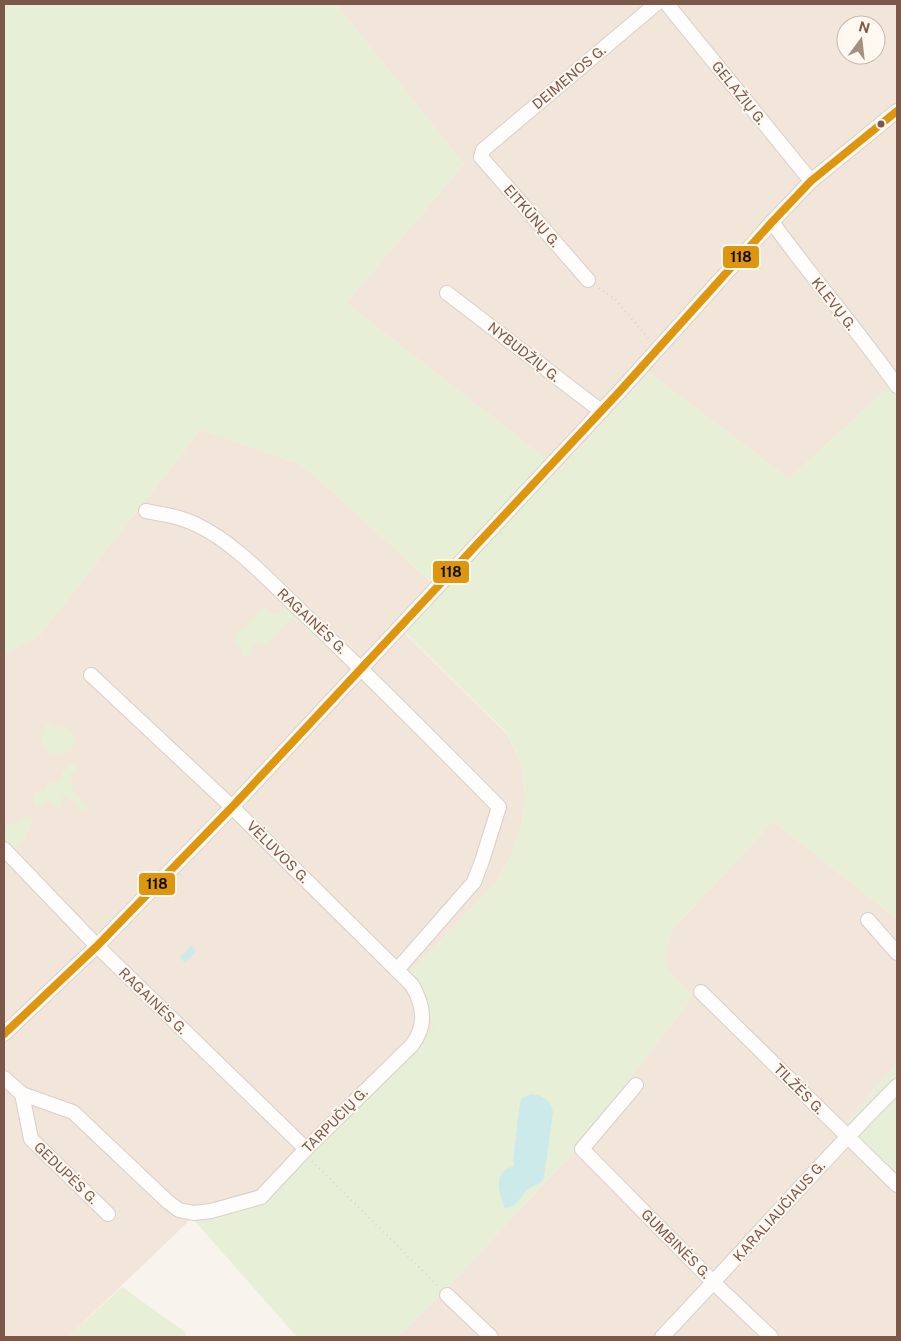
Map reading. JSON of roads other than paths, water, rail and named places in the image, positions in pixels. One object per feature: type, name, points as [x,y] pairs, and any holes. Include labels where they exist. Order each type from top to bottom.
[{"type":"street","name":"DEIMENOS G.","points":[[482,150],[656,4]]},
{"type":"street","name":"GELAŽIŲ G.","points":[[668,4],[811,182]]},
{"type":"street","points":[[4,1034],[97,946],[232,807],[601,411],[772,222],[811,182],[897,111]]},
{"type":"street","name":"EITKŪNŲ G.","points":[[482,150],[481,158],[588,280]]},
{"type":"street","name":"KLEVŲ G.","points":[[772,222],[883,365],[897,386]]},
{"type":"street","name":"NYBUDŽIŲ G.","points":[[447,293],[601,411]]},
{"type":"street","name":"RAGAINĖS G.","points":[[146,511],[173,516],[197,525],[222,540],[242,556],[362,668],[499,807],[474,882],[397,970]]},
{"type":"street","name":"VĖLUVOS G.","points":[[91,675],[232,807],[397,970]]},
{"type":"street","name":"RAGAINĖS G.","points":[[4,849],[97,946],[306,1149]]},
{"type":"street","points":[[868,920],[897,953]]},
{"type":"street","name":"TARPUČIŲ G.","points":[[22,1094],[73,1112],[167,1201],[179,1210],[194,1213],[211,1211],[261,1197],[417,1038],[422,1022],[419,997],[412,985],[397,970]]},
{"type":"street","name":"TILŽĖS G.","points":[[701,992],[897,1186]]},
{"type":"street","points":[[4,1078],[22,1094]]},
{"type":"street","name":"GUMBINĖS G.","points":[[636,1085],[582,1149],[714,1283],[771,1337]]},
{"type":"street","name":"KARALIAUČIAUS G.","points":[[662,1337],[714,1283],[847,1136],[897,1086]]},
{"type":"street","name":"GEDUPĖS G.","points":[[22,1094],[31,1139],[108,1214]]},
{"type":"street","points":[[446,1295],[491,1337]]},
{"type":"water","points":[[191,946],[196,951],[184,962],[180,957]]},
{"type":"water","points":[[531,1094],[545,1099],[550,1104],[553,1112],[544,1178],[539,1184],[530,1188],[513,1206],[505,1208],[499,1190],[500,1175],[508,1168],[514,1166],[513,1160],[520,1102],[522,1098]]}]
